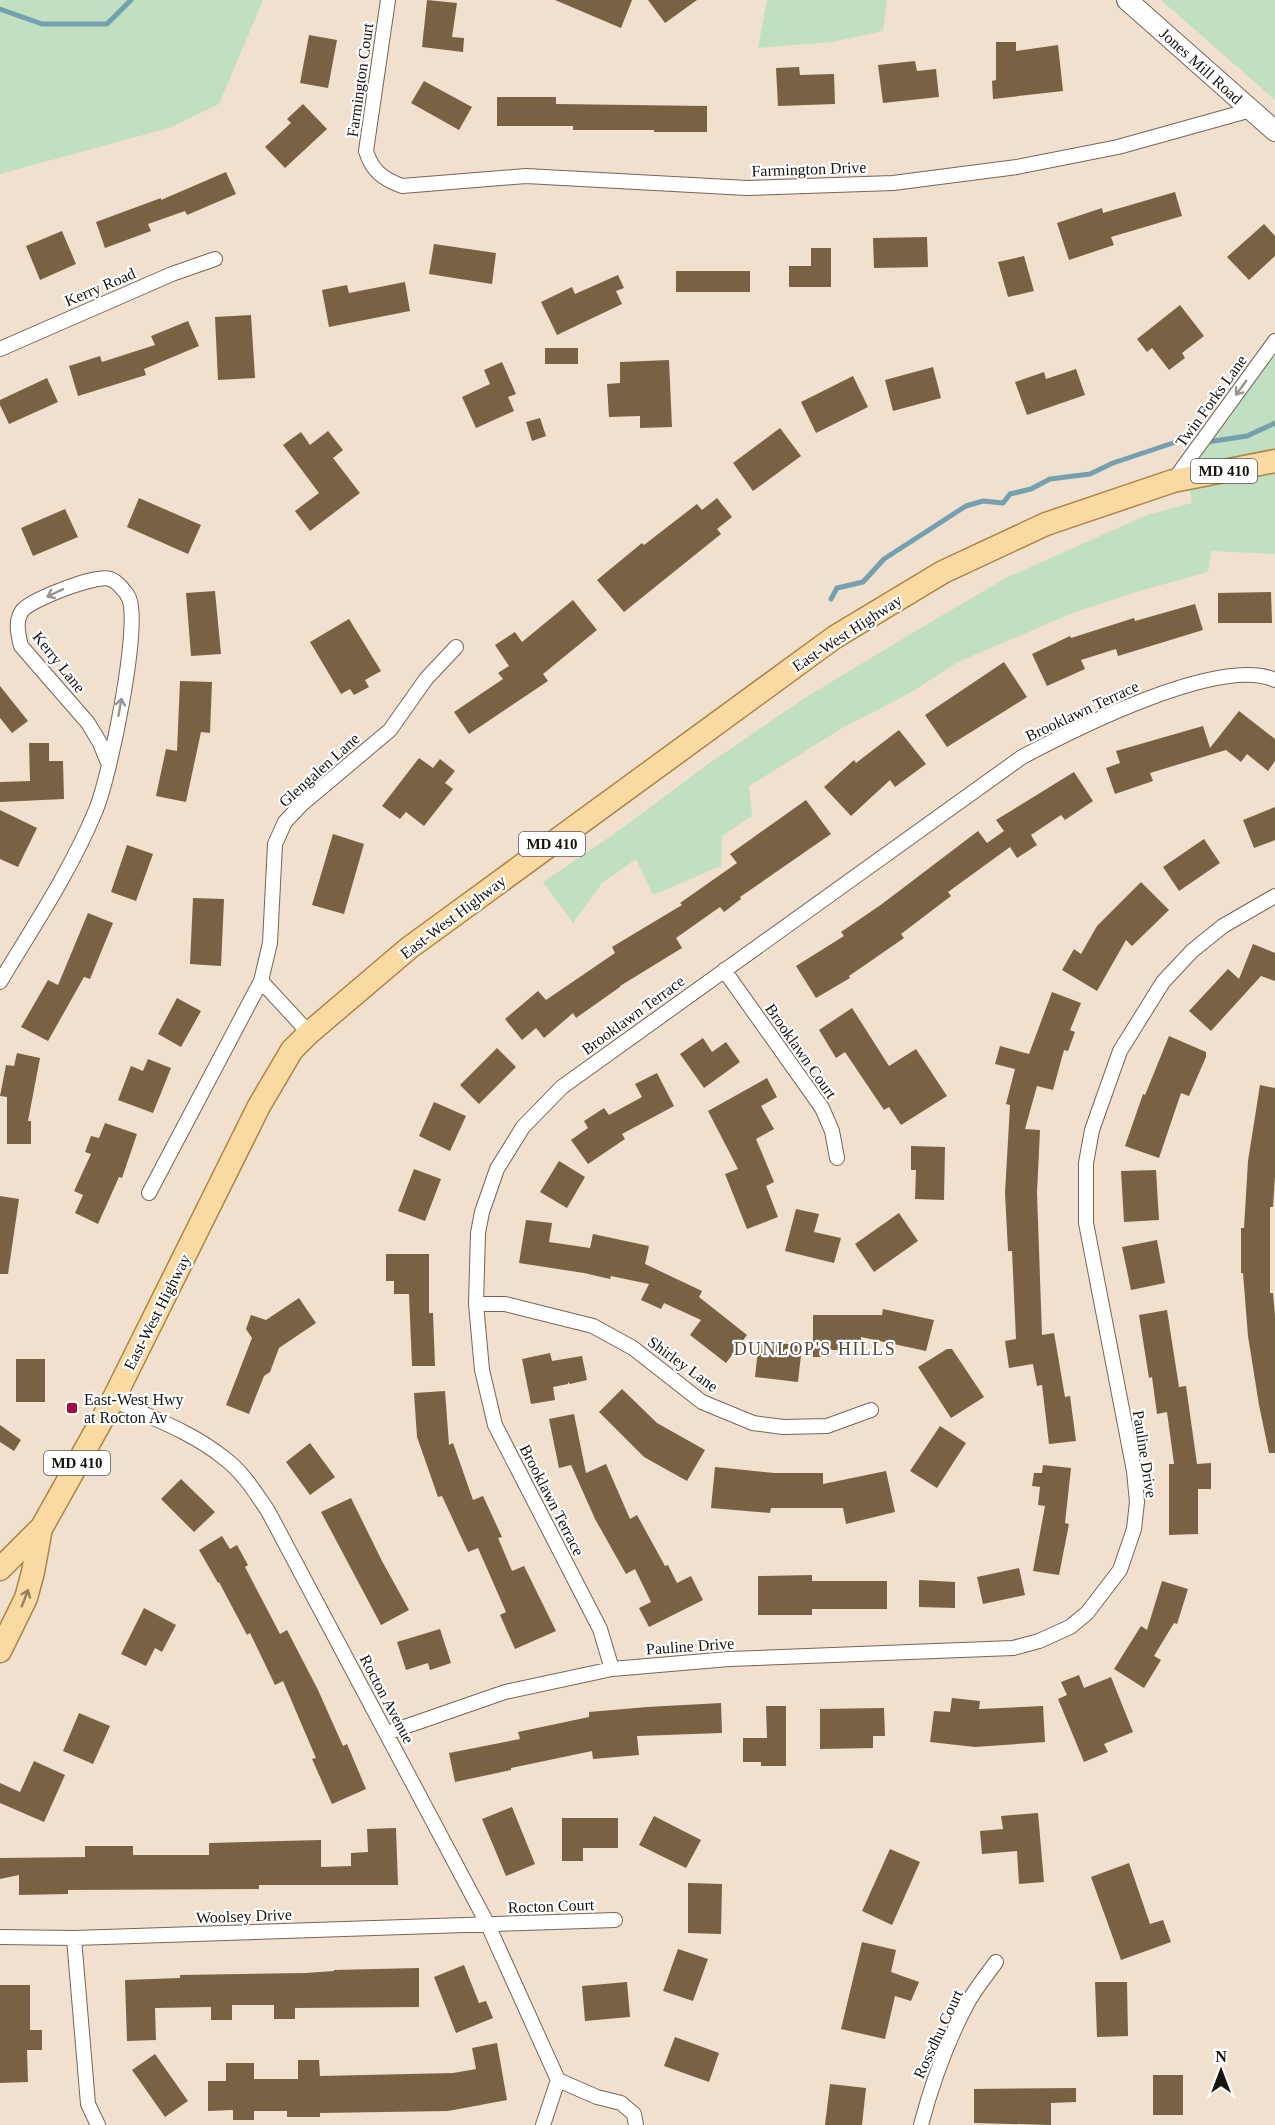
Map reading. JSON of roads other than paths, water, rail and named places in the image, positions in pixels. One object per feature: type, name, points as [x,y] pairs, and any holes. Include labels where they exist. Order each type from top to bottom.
[{"type":"main road","name":"Jones Mill Road","points":[[1127,0],[1275,131]]},
{"type":"main road","name":"East-West Highway","points":[[0,1569],[42,1527],[113,1400],[259,1106],[292,1050],[309,1033],[409,948],[835,637],[943,572],[1035,529],[1173,481],[1275,461]]},
{"type":"main road","points":[[0,1651],[26,1598],[42,1527]]},
{"type":"street","name":"Farmington Court","points":[[370,164],[366,151],[388,0]]},
{"type":"street","name":"Farmington Drive","points":[[370,164],[387,180],[402,186],[526,176],[747,188],[893,183],[1017,167],[1118,147],[1251,110]]},
{"type":"street","name":"Kerry Road","points":[[0,349],[172,274],[215,259]]},
{"type":"street","name":"Twin Forks Lane","points":[[1173,481],[1275,341]]},
{"type":"street","name":"Kerry Lane","points":[[0,982],[67,871],[96,810],[109,765],[127,670],[131,619],[129,600],[122,588],[110,579],[98,579],[80,582],[24,608],[18,618],[17,633],[21,646],[88,723],[109,765]]},
{"type":"street","name":"Glengalen Lane","points":[[261,981],[270,943],[275,844],[285,822],[301,805],[390,730],[426,679],[456,647]]},
{"type":"street","name":"Brooklawn Terrace","points":[[612,1669],[600,1629],[495,1425],[482,1370],[476,1304],[478,1233],[482,1212],[497,1169],[523,1128],[562,1087],[1022,757],[1073,730],[1175,689],[1237,674],[1268,677],[1275,680]]},
{"type":"street","name":"Pauline Drive","points":[[387,1733],[506,1692],[612,1669],[729,1659],[1013,1648],[1039,1641],[1070,1627],[1087,1613],[1120,1570],[1134,1529],[1137,1502],[1134,1471],[1086,1223],[1086,1163],[1092,1130],[1120,1052],[1163,982],[1192,951],[1223,926],[1275,896]]},
{"type":"street","name":"Brooklawn Court","points":[[724,970],[822,1108],[832,1131],[837,1158]]},
{"type":"street","points":[[149,1193],[261,981],[309,1033]]},
{"type":"street","name":"Shirley Lane","points":[[476,1304],[506,1304],[593,1326],[633,1348],[702,1402],[753,1423],[783,1428],[827,1426],[871,1410]]},
{"type":"street","name":"Rocton Avenue","points":[[113,1400],[199,1441],[225,1458],[249,1483],[268,1511],[488,1924],[558,2080]]},
{"type":"street","name":"Rocton Court","points":[[488,1924],[615,1920]]},
{"type":"street","name":"Woolsey Drive","points":[[0,1937],[74,1938],[488,1924]]},
{"type":"street","points":[[74,1938],[88,2104],[98,2125]]},
{"type":"street","name":"Rossdhu Court","points":[[921,2125],[930,2090],[946,2049],[968,2003],[996,1962]]},
{"type":"street","points":[[543,2125],[558,2080],[597,2097],[621,2103],[634,2114],[636,2125]]},
{"type":"waterway","points":[[0,9],[42,24],[107,24],[131,0]]},
{"type":"waterway","points":[[1207,442],[1247,436],[1275,423]]},
{"type":"waterway","points":[[831,599],[837,588],[863,582],[884,559],[966,506],[983,501],[1003,503],[1010,494],[1031,489],[1050,479],[1090,474],[1113,463],[1176,442]]},
{"type":"place","name":"East-West Hwy at Rocton Av","points":[[72,1408]]},
{"type":"district","name":"DUNLOP'S HILLS","points":[[815,1349]]}]
